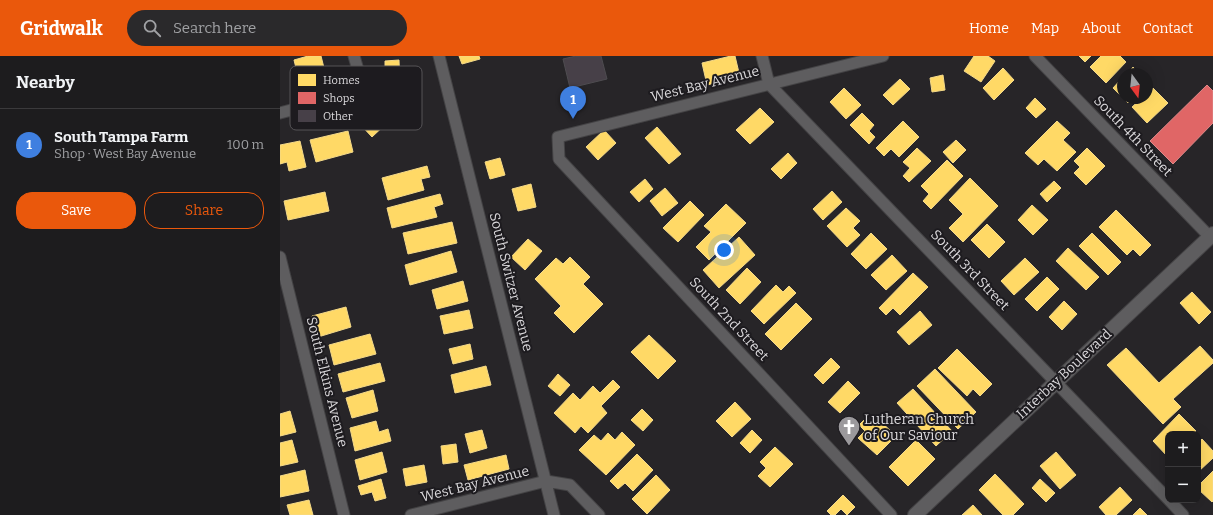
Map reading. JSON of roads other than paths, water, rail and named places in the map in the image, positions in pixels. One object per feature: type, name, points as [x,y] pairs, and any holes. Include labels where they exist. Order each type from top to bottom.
[{"type":"street","points":[[354,56],[357,66]]},
{"type":"street","name":"South Switzer Avenue","points":[[439,56],[554,515]]},
{"type":"street","name":"South 3rd Street","points":[[762,56],[769,84],[1056,381],[1165,497]]},
{"type":"street","name":"West Bay Avenue","points":[[558,137],[884,56]]},
{"type":"street","name":"South 4th Street","points":[[1035,56],[1212,236]]},
{"type":"street","points":[[280,112],[290,110]]},
{"type":"street","name":"South 2nd Street","points":[[558,137],[559,159],[891,515]]},
{"type":"street","name":"Interbay Boulevard","points":[[915,515],[1212,236]]},
{"type":"street","name":"South Elkins Avenue","points":[[280,256],[344,515]]},
{"type":"street","points":[[546,481],[570,485],[599,515]]},
{"type":"street","name":"West Bay Avenue","points":[[410,515],[546,481]]},
{"type":"street","name":"South 3rd Street","points":[[1171,503],[1183,515]]},
{"type":"place","name":"South Tampa Farm","points":[[573,119]]},
{"type":"place","name":"Lutheran Church of Our Saviour","points":[[849,446]]}]
